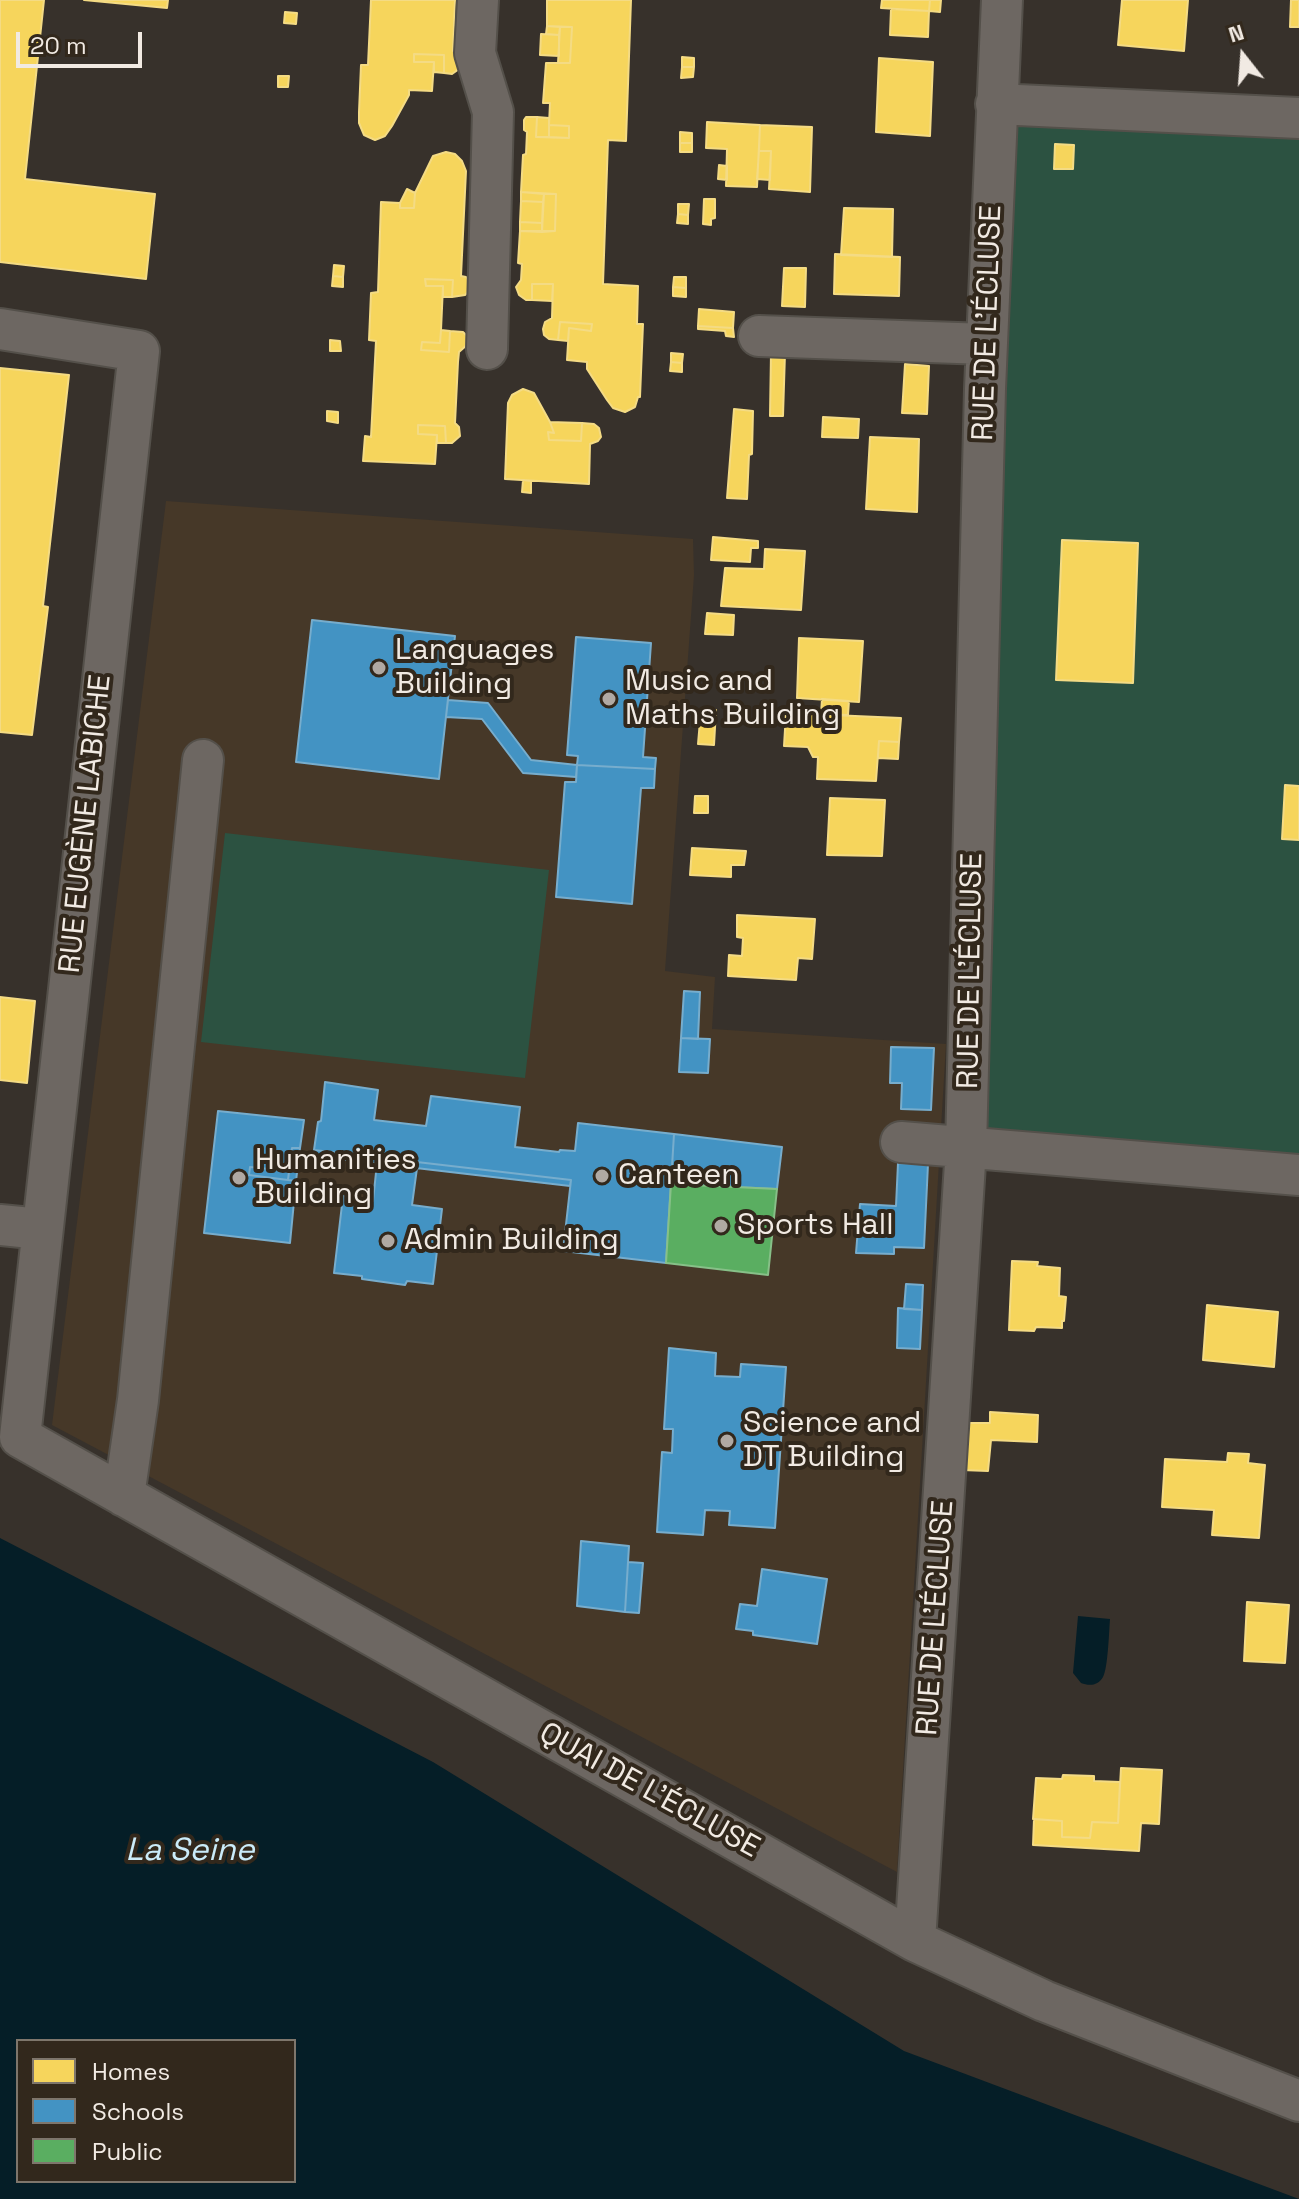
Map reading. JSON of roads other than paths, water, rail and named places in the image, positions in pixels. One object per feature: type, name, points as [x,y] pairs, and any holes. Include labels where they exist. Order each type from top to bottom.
[{"type":"street","points":[[478,0],[475,53],[493,112],[487,349]]},
{"type":"street","name":"RUE DE L'ÉCLUSE","points":[[915,1941],[966,1148],[986,344],[1002,0]]},
{"type":"street","points":[[996,104],[1299,118]]},
{"type":"street","name":"RUE EUGÈNE LABICHE","points":[[0,329],[139,351],[20,1437]]},
{"type":"street","points":[[759,336],[986,344]]},
{"type":"street","points":[[124,1496],[138,1400],[203,760]]},
{"type":"street","points":[[901,1142],[1299,1175]]},
{"type":"street","points":[[0,1225],[41,1229]]},
{"type":"street","name":"QUAI DE L'ÉCLUSE","points":[[20,1437],[915,1941],[1044,2001],[1299,2101]]},
{"type":"water","name":"La Seine","points":[[0,1538],[433,1762],[904,2051],[1299,2199],[0,2199]]},
{"type":"water","points":[[1078,1616],[1110,1619],[1105,1672],[1099,1682],[1093,1684],[1081,1683],[1073,1673]]},
{"type":"place","name":"Languages Building","points":[[379,668]]},
{"type":"place","name":"Music and Maths Building","points":[[609,699]]},
{"type":"place","name":"Canteen","points":[[602,1176]]},
{"type":"place","name":"Humanities Building","points":[[239,1178]]},
{"type":"place","name":"Sports Hall","points":[[721,1226]]},
{"type":"place","name":"Admin Building","points":[[388,1241]]},
{"type":"place","name":"Science and DT Building","points":[[727,1441]]}]
